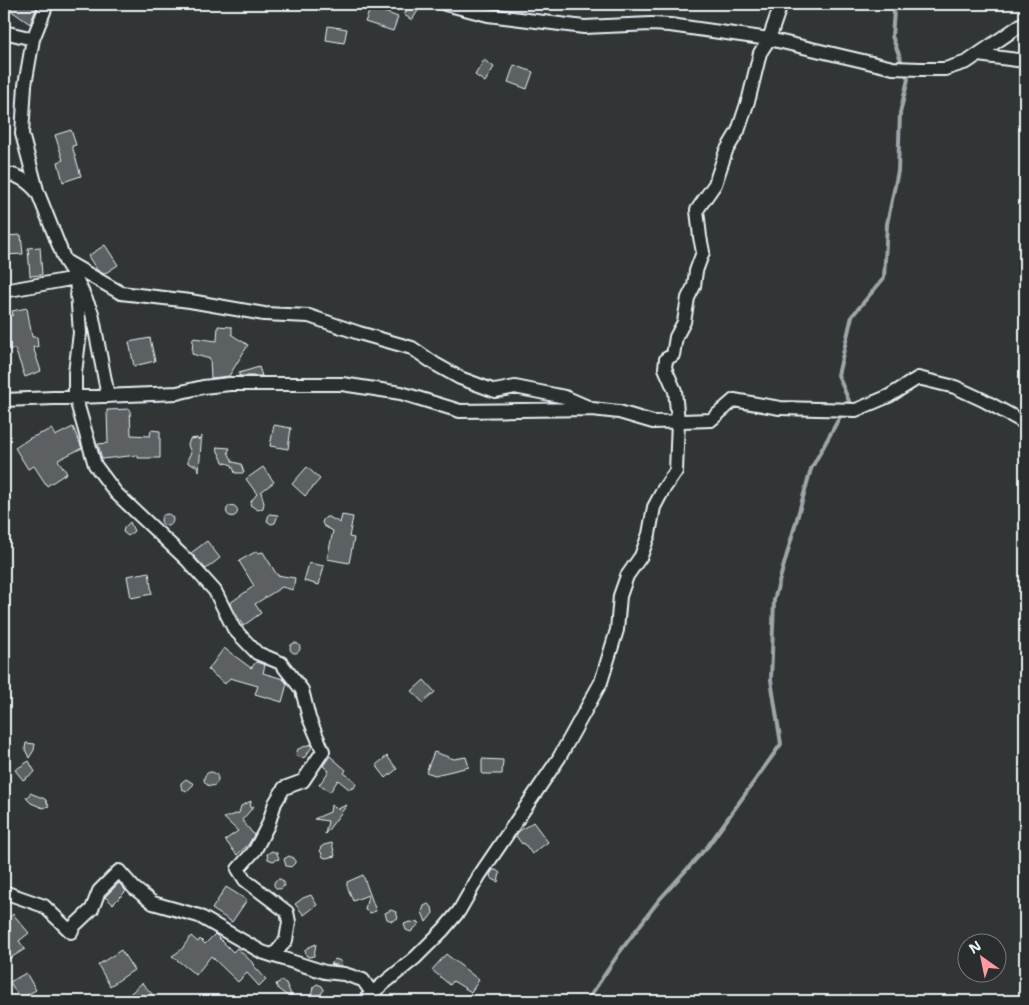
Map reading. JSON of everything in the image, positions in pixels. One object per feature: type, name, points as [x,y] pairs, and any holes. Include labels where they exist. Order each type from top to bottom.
[{"type":"street","points":[[47,4],[33,38],[25,85],[22,134],[38,193],[65,261],[76,278],[92,313],[108,396]]},
{"type":"street","points":[[445,4],[456,5],[488,15],[554,24],[584,26],[651,24],[769,39],[893,68],[945,69],[967,62],[1025,22]]},
{"type":"street","points":[[4,892],[44,906],[71,932],[74,926],[92,910],[99,891],[119,871],[134,888],[153,903],[199,916],[262,952],[325,972],[344,974],[363,980],[368,997],[414,958],[443,930],[459,911],[479,876],[559,758],[601,682],[617,630],[620,596],[627,576],[641,556],[654,507],[676,472],[678,421],[675,391],[665,368],[666,359],[673,355],[676,337],[684,322],[688,298],[694,286],[696,271],[703,252],[697,210],[715,184],[726,151],[738,131],[749,98],[760,53],[769,39],[781,4]]},
{"type":"street","points":[[4,32],[33,38]]},
{"type":"street","points":[[978,55],[1025,61]]},
{"type":"street","points":[[4,174],[11,174],[31,184],[38,193]]},
{"type":"street","points":[[65,261],[120,293],[190,301],[264,314],[309,316],[358,333],[412,348],[460,378],[495,391],[515,387],[565,397],[592,408]]},
{"type":"street","points":[[4,292],[76,278]]},
{"type":"street","points":[[76,278],[80,333],[75,372],[76,396],[95,465],[116,493],[187,560],[215,592],[234,629],[257,653],[281,663],[302,690],[309,718],[323,750],[303,780],[284,788],[275,804],[268,825],[254,850],[238,869],[244,880],[287,912],[289,922],[286,940],[274,955]]},
{"type":"street","points":[[4,400],[177,393],[203,387],[230,384],[342,384],[401,393],[460,411],[592,408],[619,412],[653,422],[711,420],[734,400],[780,408],[856,410],[889,396],[918,378],[955,387],[1025,423]]},
{"type":"building","points":[[14,4],[38,4],[30,24],[10,10]]},
{"type":"building","points":[[410,4],[419,9],[412,20],[404,15]]},
{"type":"building","points":[[371,7],[398,17],[393,31],[365,22]]},
{"type":"building","points":[[328,26],[347,29],[344,43],[326,40]]},
{"type":"building","points":[[484,60],[494,67],[485,82],[475,75]]},
{"type":"building","points":[[514,65],[533,72],[527,89],[508,82]]},
{"type":"building","points":[[71,130],[76,145],[72,146],[81,176],[63,182],[58,162],[63,160],[55,135]]},
{"type":"building","points":[[21,235],[23,254],[4,255],[4,236]]},
{"type":"building","points":[[105,245],[118,265],[104,274],[97,270],[88,256]]},
{"type":"building","points":[[40,247],[42,275],[30,276],[28,248]]},
{"type":"building","points":[[27,308],[32,337],[37,337],[38,347],[33,347],[41,371],[25,377],[15,349],[4,350],[4,317],[13,315],[12,311]]},
{"type":"building","points":[[218,326],[232,327],[232,335],[248,345],[229,376],[211,378],[210,359],[192,354],[193,338],[217,341]]},
{"type":"building","points":[[150,338],[155,361],[134,366],[129,342]]},
{"type":"building","points":[[259,367],[262,376],[239,376],[239,373]]},
{"type":"building","points":[[130,409],[131,435],[150,436],[151,430],[160,431],[160,458],[138,458],[138,455],[102,459],[98,444],[108,443],[107,410]]},
{"type":"building","points":[[274,425],[291,428],[288,449],[270,446]]},
{"type":"building","points":[[73,427],[82,448],[58,460],[67,473],[47,486],[34,466],[28,469],[15,448],[30,438],[52,429],[55,436]]},
{"type":"building","points":[[202,436],[199,471],[196,465],[188,463],[191,453],[188,445],[190,439],[197,438],[199,440]]},
{"type":"building","points":[[216,447],[230,448],[228,452],[233,462],[241,464],[244,473],[235,473],[232,465],[223,462]]},
{"type":"building","points":[[263,467],[274,482],[261,492],[264,503],[263,508],[258,510],[250,505],[257,494],[246,479]]},
{"type":"building","points":[[307,467],[320,479],[305,496],[292,484]]},
{"type":"building","points":[[232,505],[238,511],[232,517],[226,511]]},
{"type":"building","points":[[167,514],[173,520],[167,526],[161,520]]},
{"type":"building","points":[[269,514],[278,515],[275,523],[271,524],[267,521]]},
{"type":"building","points":[[342,515],[353,517],[349,537],[354,538],[349,563],[327,559],[333,531],[324,526],[323,520],[329,517],[340,523]]},
{"type":"building","points":[[130,522],[134,531],[128,536],[123,532]]},
{"type":"building","points":[[207,541],[220,558],[206,569],[191,553]]},
{"type":"building","points":[[257,551],[258,553],[263,552],[277,575],[295,578],[293,590],[282,587],[255,604],[261,613],[243,626],[230,603],[254,586],[239,561]]},
{"type":"building","points":[[309,563],[324,566],[319,585],[304,581]]},
{"type":"building","points":[[149,572],[152,594],[131,598],[127,576]]},
{"type":"building","points":[[293,643],[297,643],[300,648],[299,652],[293,653],[290,650],[290,646]]},
{"type":"building","points":[[224,648],[251,668],[256,662],[265,665],[263,673],[283,679],[287,684],[282,702],[255,694],[258,686],[230,678],[225,684],[208,670]]},
{"type":"building","points":[[424,680],[435,692],[423,703],[412,691]]},
{"type":"building","points":[[26,743],[35,744],[29,758],[25,749]]},
{"type":"building","points":[[311,744],[312,747],[305,757],[297,756],[298,749]]},
{"type":"building","points":[[434,752],[454,759],[466,757],[469,767],[435,775],[426,772]]},
{"type":"building","points":[[330,756],[346,770],[344,773],[355,781],[354,788],[349,789],[338,780],[330,792],[319,785],[329,771],[323,766]]},
{"type":"building","points":[[387,756],[397,769],[386,778],[376,765]]},
{"type":"building","points":[[482,759],[503,760],[502,774],[482,774]]},
{"type":"building","points":[[29,761],[35,772],[23,780],[15,770]]},
{"type":"building","points":[[211,772],[216,774],[218,779],[216,784],[211,786],[206,784],[204,779],[206,774]]},
{"type":"building","points":[[186,779],[194,784],[187,791],[182,789],[181,786],[181,783]]},
{"type":"building","points":[[30,793],[45,799],[49,806],[43,808],[31,803],[25,797],[28,797]]},
{"type":"building","points":[[251,801],[250,808],[254,806],[242,820],[254,835],[248,845],[237,855],[225,840],[238,831],[224,818],[239,813],[241,806]]},
{"type":"building","points":[[331,805],[337,809],[347,805],[325,834],[328,821],[314,819],[330,812]]},
{"type":"building","points":[[533,822],[548,842],[532,854],[516,836],[518,832]]},
{"type":"building","points":[[332,843],[335,856],[323,857],[320,850],[321,847]]},
{"type":"building","points":[[272,851],[277,853],[279,859],[273,861],[268,859],[267,854]]},
{"type":"building","points":[[289,856],[294,858],[295,861],[291,867],[286,866],[284,859]]},
{"type":"building","points":[[493,870],[500,873],[498,882],[491,878],[490,875]]},
{"type":"building","points":[[363,875],[376,911],[370,913],[365,910],[368,895],[353,901],[347,886],[347,882]]},
{"type":"building","points":[[279,879],[284,884],[279,889],[274,884]]},
{"type":"building","points":[[119,883],[126,891],[113,904],[105,897]]},
{"type":"building","points":[[226,887],[247,900],[232,922],[212,909]]},
{"type":"building","points":[[311,895],[317,905],[304,915],[295,904]]},
{"type":"building","points":[[428,904],[432,907],[433,913],[426,922],[422,912],[424,906]]},
{"type":"building","points":[[391,910],[396,912],[398,918],[392,921],[387,919],[385,913]]},
{"type":"building","points":[[13,914],[29,933],[19,941],[25,949],[4,962],[4,922]]},
{"type":"building","points":[[410,922],[420,923],[411,932],[406,930],[404,924]]},
{"type":"building","points":[[215,934],[233,952],[237,948],[255,965],[266,979],[259,986],[247,973],[238,982],[211,956],[196,975],[172,956],[181,950],[191,936],[198,942],[200,939],[205,944]]},
{"type":"building","points":[[316,944],[314,956],[308,957],[305,950]]},
{"type":"building","points":[[121,950],[134,970],[110,986],[98,965]]},
{"type":"building","points":[[446,954],[479,980],[471,992],[453,981],[450,985],[432,970]]},
{"type":"building","points":[[335,959],[341,961],[342,966],[330,964]]},
{"type":"building","points":[[26,973],[36,990],[20,999],[10,982]]},
{"type":"building","points":[[281,981],[286,983],[294,1001],[278,989],[276,984]]},
{"type":"building","points":[[142,983],[155,997],[150,1001],[122,1001]]},
{"type":"building","points":[[317,984],[322,986],[324,990],[321,994],[311,998],[313,987]]},
{"type":"waterway","points":[[845,407],[849,401],[838,375],[852,316],[884,278],[887,224],[898,171],[900,113],[908,79],[892,36],[894,11],[897,4]]},
{"type":"waterway","points":[[587,1001],[619,953],[659,900],[708,846],[781,744],[771,680],[774,600],[811,469],[842,413]]}]
